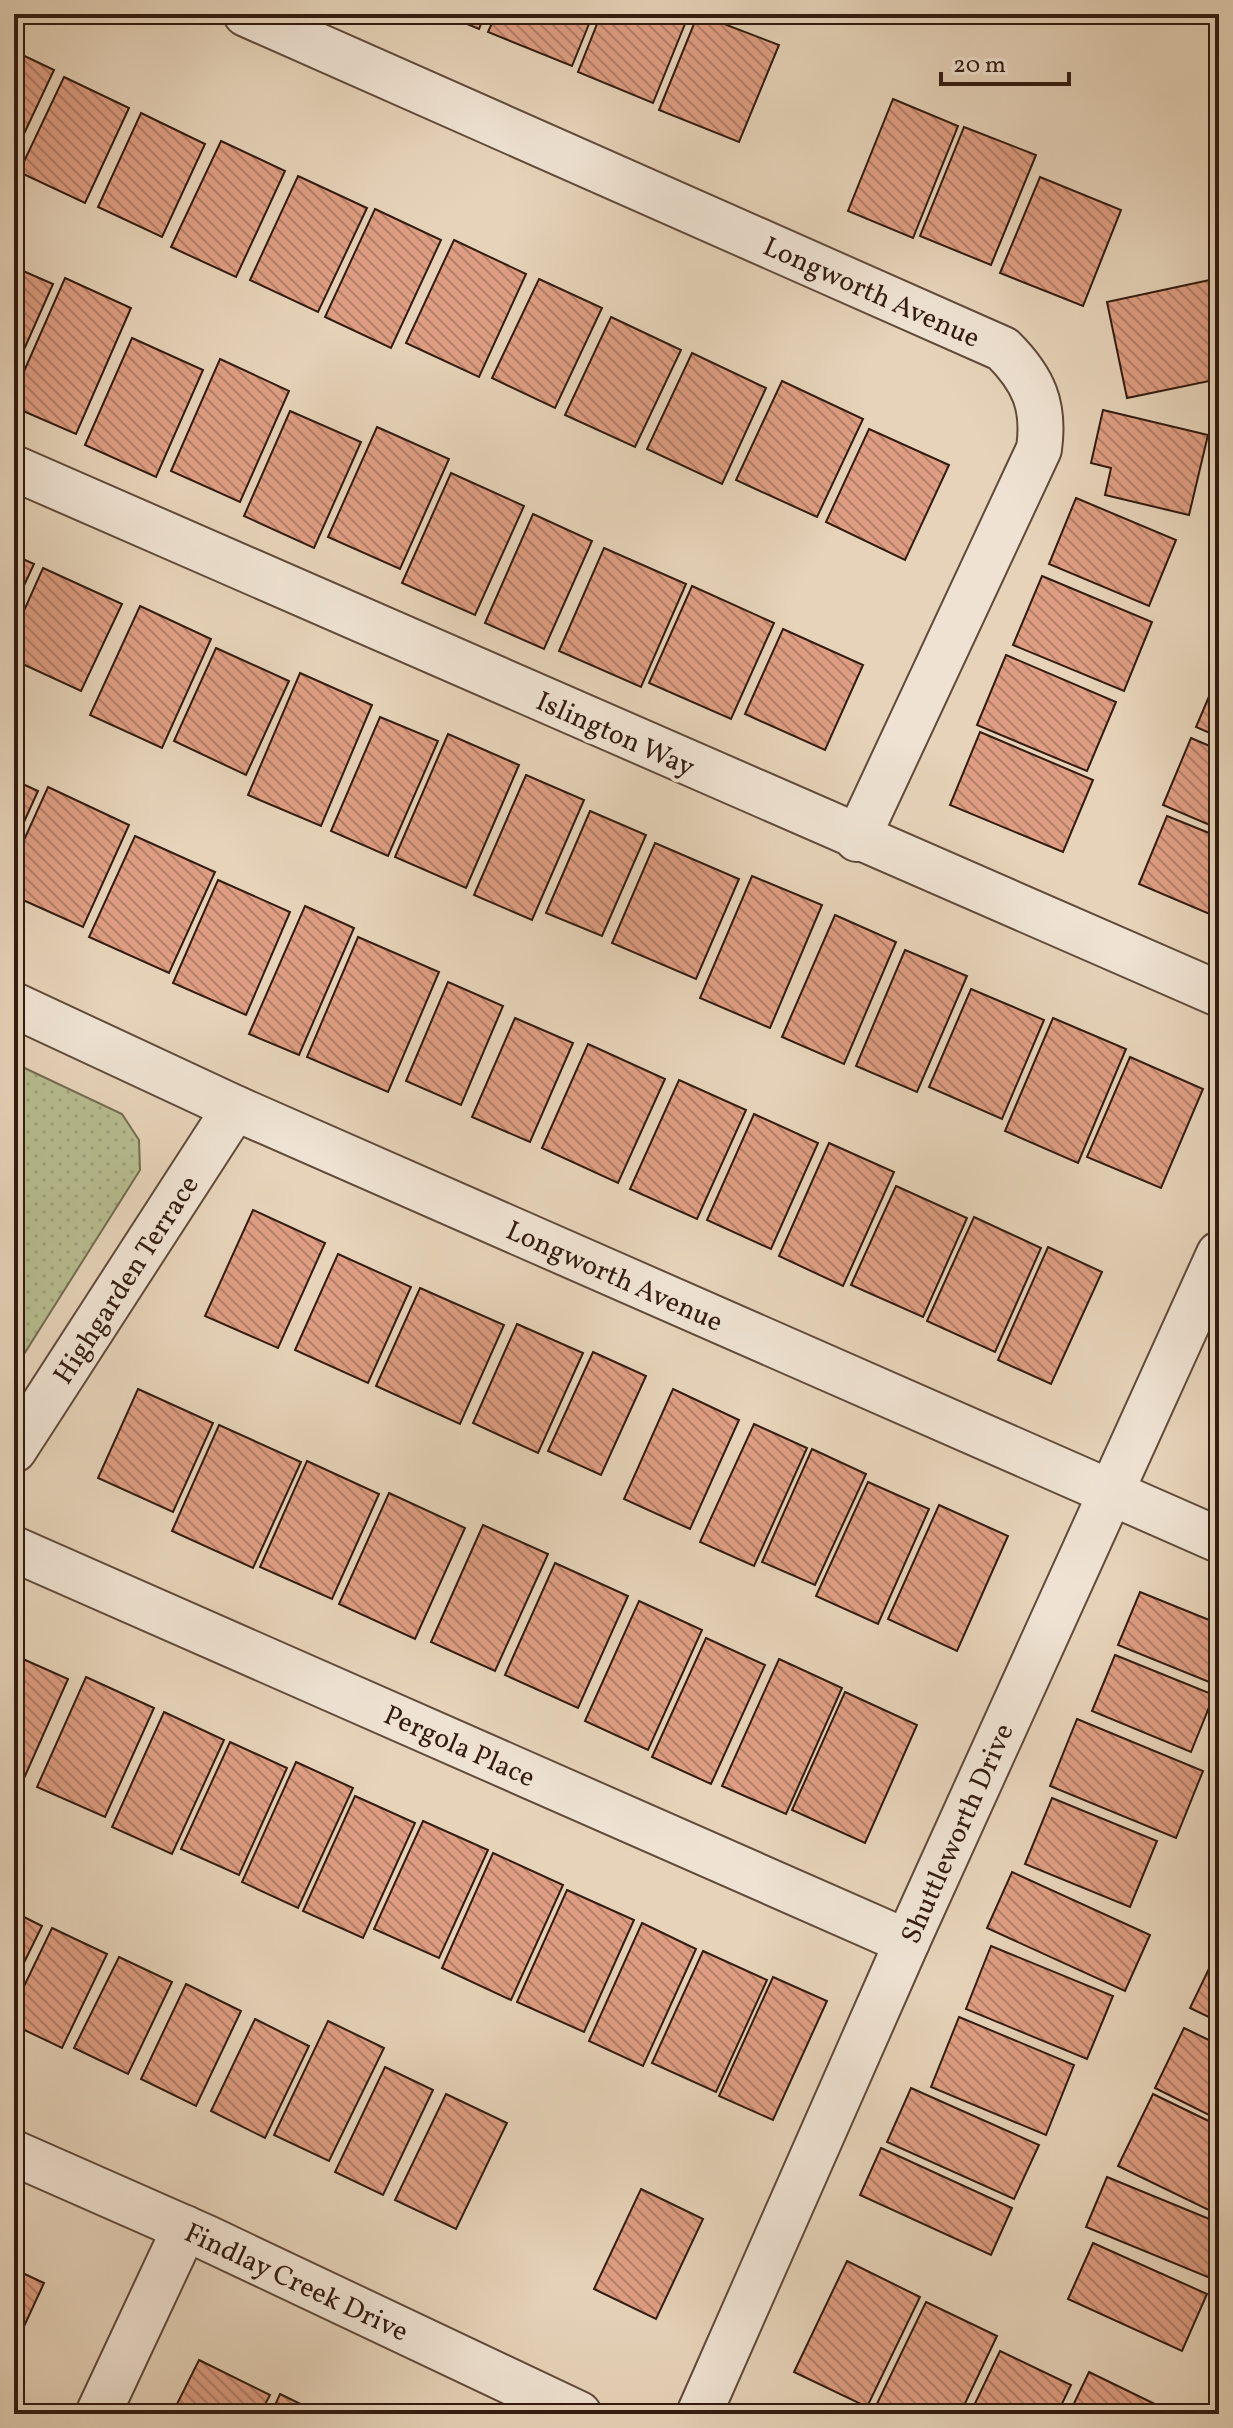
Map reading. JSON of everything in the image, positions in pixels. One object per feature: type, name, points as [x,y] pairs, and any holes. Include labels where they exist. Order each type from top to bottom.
[{"type":"street","name":"Longworth Avenue","points":[[246,14],[1003,349],[1023,369],[1043,420],[1039,449],[857,839]]},
{"type":"street","name":"Islington Way","points":[[14,468],[857,839],[1219,994]]},
{"type":"street","name":"Longworth Avenue","points":[[14,1005],[235,1108],[1219,1540]]},
{"type":"street","name":"Highgarden Terrace","points":[[14,1450],[235,1108]]},
{"type":"street","name":"Shuttleworth Drive","points":[[699,2414],[907,1942],[1219,1254]]},
{"type":"street","name":"Pergola Place","points":[[14,1549],[907,1942]]},
{"type":"street","name":"Findlay Creek Drive","points":[[14,2153],[185,2228],[579,2414]]},
{"type":"street","points":[[98,2414],[185,2228]]},
{"type":"green space","points":[[14,1063],[122,1114],[139,1140],[140,1170],[14,1370]]},
{"type":"building","points":[[443,14],[485,14],[479,29]]},
{"type":"building","points":[[496,14],[593,14],[572,66],[488,32]]},
{"type":"building","points":[[601,14],[689,14],[653,103],[578,72]]},
{"type":"building","points":[[698,14],[779,45],[739,142],[659,110]]},
{"type":"building","points":[[14,51],[54,70],[14,155]]},
{"type":"building","points":[[64,77],[129,108],[85,203],[19,172]]},
{"type":"building","points":[[893,99],[958,126],[913,238],[848,211]]},
{"type":"building","points":[[141,113],[205,144],[162,237],[98,207]]},
{"type":"building","points":[[964,127],[1036,155],[991,265],[920,236]]},
{"type":"building","points":[[221,141],[285,171],[236,277],[171,247]]},
{"type":"building","points":[[298,176],[367,208],[318,312],[250,280]]},
{"type":"building","points":[[1040,177],[1121,210],[1083,306],[1000,273]]},
{"type":"building","points":[[375,209],[441,240],[391,348],[325,317]]},
{"type":"building","points":[[454,240],[526,274],[479,377],[406,343]]},
{"type":"building","points":[[14,267],[53,284],[14,372]]},
{"type":"building","points":[[65,278],[131,308],[76,434],[14,407],[14,394]]},
{"type":"building","points":[[1219,278],[1219,379],[1127,398],[1107,302]]},
{"type":"building","points":[[539,279],[602,308],[555,408],[492,378]]},
{"type":"building","points":[[611,317],[681,350],[635,447],[565,415]]},
{"type":"building","points":[[132,338],[203,370],[156,477],[85,445]]},
{"type":"building","points":[[692,353],[766,388],[722,484],[647,449]]},
{"type":"building","points":[[220,359],[289,391],[240,502],[171,471]]},
{"type":"building","points":[[782,381],[863,419],[817,517],[736,480]]},
{"type":"building","points":[[1103,410],[1208,435],[1189,515],[1105,495],[1111,468],[1091,463]]},
{"type":"building","points":[[290,411],[361,442],[314,548],[244,516]]},
{"type":"building","points":[[377,427],[449,459],[400,569],[328,537]]},
{"type":"building","points":[[869,429],[949,465],[905,560],[826,522]]},
{"type":"building","points":[[451,473],[524,506],[475,615],[402,583]]},
{"type":"building","points":[[1076,498],[1176,540],[1149,606],[1049,564]]},
{"type":"building","points":[[533,514],[592,541],[544,649],[485,623]]},
{"type":"building","points":[[604,548],[686,584],[641,687],[559,651]]},
{"type":"building","points":[[14,555],[34,564],[14,607]]},
{"type":"building","points":[[43,568],[122,604],[81,691],[14,660],[14,633]]},
{"type":"building","points":[[1042,576],[1152,622],[1124,691],[1013,645]]},
{"type":"building","points":[[692,586],[774,623],[731,719],[649,683]]},
{"type":"building","points":[[140,606],[211,639],[162,748],[90,715]]},
{"type":"building","points":[[783,629],[863,665],[825,750],[745,714]]},
{"type":"building","points":[[216,648],[289,681],[246,775],[174,741]]},
{"type":"building","points":[[1006,655],[1116,702],[1087,771],[977,725]]},
{"type":"building","points":[[300,673],[372,705],[321,826],[248,795]]},
{"type":"building","points":[[1219,673],[1219,737],[1196,727]]},
{"type":"building","points":[[380,717],[438,741],[388,856],[331,831]]},
{"type":"building","points":[[980,732],[1093,780],[1063,852],[950,805]]},
{"type":"building","points":[[448,734],[519,765],[466,888],[395,857]]},
{"type":"building","points":[[1191,738],[1219,750],[1219,829],[1163,805]]},
{"type":"building","points":[[526,775],[584,800],[532,920],[474,895]]},
{"type":"building","points":[[14,780],[38,791],[14,844]]},
{"type":"building","points":[[48,787],[129,825],[83,927],[14,896],[14,862]]},
{"type":"building","points":[[590,811],[646,835],[602,936],[546,913]]},
{"type":"building","points":[[1167,816],[1219,837],[1219,918],[1139,884]]},
{"type":"building","points":[[135,836],[215,872],[169,973],[89,937]]},
{"type":"building","points":[[655,843],[739,879],[696,979],[612,943]]},
{"type":"building","points":[[752,876],[822,905],[770,1028],[700,998]]},
{"type":"building","points":[[218,880],[290,912],[246,1015],[173,983]]},
{"type":"building","points":[[305,906],[354,928],[299,1055],[249,1034]]},
{"type":"building","points":[[835,915],[896,942],[844,1064],[782,1037]]},
{"type":"building","points":[[358,937],[439,972],[388,1092],[307,1057]]},
{"type":"building","points":[[905,950],[967,976],[917,1092],[856,1066]]},
{"type":"building","points":[[448,982],[503,1006],[461,1105],[406,1081]]},
{"type":"building","points":[[971,989],[1044,1020],[1002,1119],[929,1087]]},
{"type":"building","points":[[515,1018],[573,1043],[530,1142],[472,1117]]},
{"type":"building","points":[[1053,1018],[1126,1049],[1078,1163],[1005,1131]]},
{"type":"building","points":[[588,1044],[665,1079],[618,1183],[542,1148]]},
{"type":"building","points":[[1130,1057],[1203,1089],[1161,1188],[1087,1157]]},
{"type":"building","points":[[679,1080],[746,1110],[697,1219],[630,1189]]},
{"type":"building","points":[[754,1114],[818,1143],[771,1249],[707,1220]]},
{"type":"building","points":[[829,1143],[894,1172],[843,1286],[779,1256]]},
{"type":"building","points":[[896,1186],[967,1218],[923,1317],[851,1285]]},
{"type":"building","points":[[253,1210],[325,1243],[278,1348],[205,1316]]},
{"type":"building","points":[[974,1217],[1041,1248],[995,1352],[927,1321]]},
{"type":"building","points":[[1048,1247],[1102,1272],[1051,1384],[998,1360]]},
{"type":"building","points":[[338,1254],[411,1287],[368,1383],[295,1350]]},
{"type":"building","points":[[420,1288],[504,1325],[460,1424],[376,1386]]},
{"type":"building","points":[[517,1324],[583,1353],[538,1453],[473,1423]]},
{"type":"building","points":[[593,1352],[646,1376],[601,1475],[548,1451]]},
{"type":"building","points":[[138,1389],[213,1423],[173,1512],[98,1478]]},
{"type":"building","points":[[673,1389],[739,1420],[690,1529],[624,1499]]},
{"type":"building","points":[[754,1424],[807,1448],[754,1566],[700,1542]]},
{"type":"building","points":[[219,1425],[301,1462],[253,1568],[172,1531]]},
{"type":"building","points":[[812,1449],[866,1474],[815,1585],[762,1562]]},
{"type":"building","points":[[307,1461],[379,1494],[332,1599],[260,1567]]},
{"type":"building","points":[[868,1482],[929,1509],[878,1624],[816,1596]]},
{"type":"building","points":[[389,1493],[465,1528],[415,1639],[339,1604]]},
{"type":"building","points":[[939,1505],[1008,1536],[957,1651],[888,1619]]},
{"type":"building","points":[[483,1525],[548,1554],[495,1671],[431,1642]]},
{"type":"building","points":[[555,1563],[628,1596],[578,1708],[505,1675]]},
{"type":"building","points":[[1140,1592],[1219,1624],[1219,1686],[1118,1645]]},
{"type":"building","points":[[639,1601],[702,1630],[648,1750],[585,1721]]},
{"type":"building","points":[[706,1638],[765,1665],[711,1784],[652,1757]]},
{"type":"building","points":[[14,1655],[68,1679],[21,1785],[14,1782]]},
{"type":"building","points":[[1115,1655],[1214,1695],[1191,1752],[1092,1711]]},
{"type":"building","points":[[779,1659],[842,1688],[786,1814],[722,1786]]},
{"type":"building","points":[[86,1677],[154,1708],[105,1817],[37,1787]]},
{"type":"building","points":[[845,1692],[917,1725],[865,1843],[792,1810]]},
{"type":"building","points":[[164,1712],[224,1740],[172,1854],[112,1827]]},
{"type":"building","points":[[1077,1719],[1203,1771],[1176,1838],[1050,1786]]},
{"type":"building","points":[[230,1742],[287,1768],[239,1875],[181,1849]]},
{"type":"building","points":[[296,1762],[353,1788],[298,1908],[242,1882]]},
{"type":"building","points":[[355,1796],[415,1823],[363,1938],[303,1911]]},
{"type":"building","points":[[1052,1798],[1157,1841],[1130,1907],[1025,1864]]},
{"type":"building","points":[[423,1821],[488,1850],[439,1958],[374,1929]]},
{"type":"building","points":[[493,1853],[563,1885],[511,2000],[442,1968]]},
{"type":"building","points":[[1012,1872],[1150,1935],[1125,1991],[987,1928]]},
{"type":"building","points":[[567,1890],[634,1920],[584,2032],[517,2002]]},
{"type":"building","points":[[14,1912],[42,1926],[14,1983]]},
{"type":"building","points":[[642,1923],[696,1949],[643,2066],[589,2041]]},
{"type":"building","points":[[52,1928],[107,1954],[62,2048],[14,2025],[14,2007]]},
{"type":"building","points":[[991,1946],[1113,1996],[1087,2059],[966,2009]]},
{"type":"building","points":[[703,1951],[767,1980],[716,2092],[652,2063]]},
{"type":"building","points":[[1219,1953],[1219,2022],[1190,2008]]},
{"type":"building","points":[[119,1957],[172,1982],[128,2074],[74,2048]]},
{"type":"building","points":[[773,1977],[827,2001],[773,2120],[719,2096]]},
{"type":"building","points":[[186,1984],[241,2011],[196,2106],[141,2079]]},
{"type":"building","points":[[959,2017],[1074,2065],[1046,2135],[931,2087]]},
{"type":"building","points":[[255,2019],[309,2046],[265,2138],[211,2111]]},
{"type":"building","points":[[328,2021],[384,2048],[329,2161],[274,2135]]},
{"type":"building","points":[[1184,2028],[1219,2045],[1219,2120],[1155,2088]]},
{"type":"building","points":[[385,2067],[433,2090],[383,2195],[335,2172]]},
{"type":"building","points":[[911,2088],[1039,2145],[1014,2199],[887,2142]]},
{"type":"building","points":[[446,2094],[507,2123],[456,2229],[395,2200]]},
{"type":"building","points":[[1153,2094],[1219,2126],[1219,2215],[1118,2166]]},
{"type":"building","points":[[881,2148],[1012,2208],[991,2255],[860,2195]]},
{"type":"building","points":[[1107,2177],[1219,2223],[1219,2271],[1215,2280],[1086,2227]]},
{"type":"building","points":[[641,2189],[703,2219],[656,2319],[594,2289]]},
{"type":"building","points":[[1093,2243],[1207,2294],[1182,2351],[1068,2299]]},
{"type":"building","points":[[847,2261],[920,2297],[867,2407],[794,2372]]},
{"type":"building","points":[[14,2269],[44,2283],[14,2348]]},
{"type":"building","points":[[926,2302],[997,2336],[960,2414],[877,2414],[873,2412]]},
{"type":"building","points":[[1000,2351],[1071,2385],[1057,2414],[970,2414]]},
{"type":"building","points":[[199,2360],[270,2395],[260,2414],[172,2414]]},
{"type":"building","points":[[1089,2372],[1161,2407],[1157,2414],[1069,2414]]},
{"type":"building","points":[[280,2394],[321,2414],[271,2414]]}]
